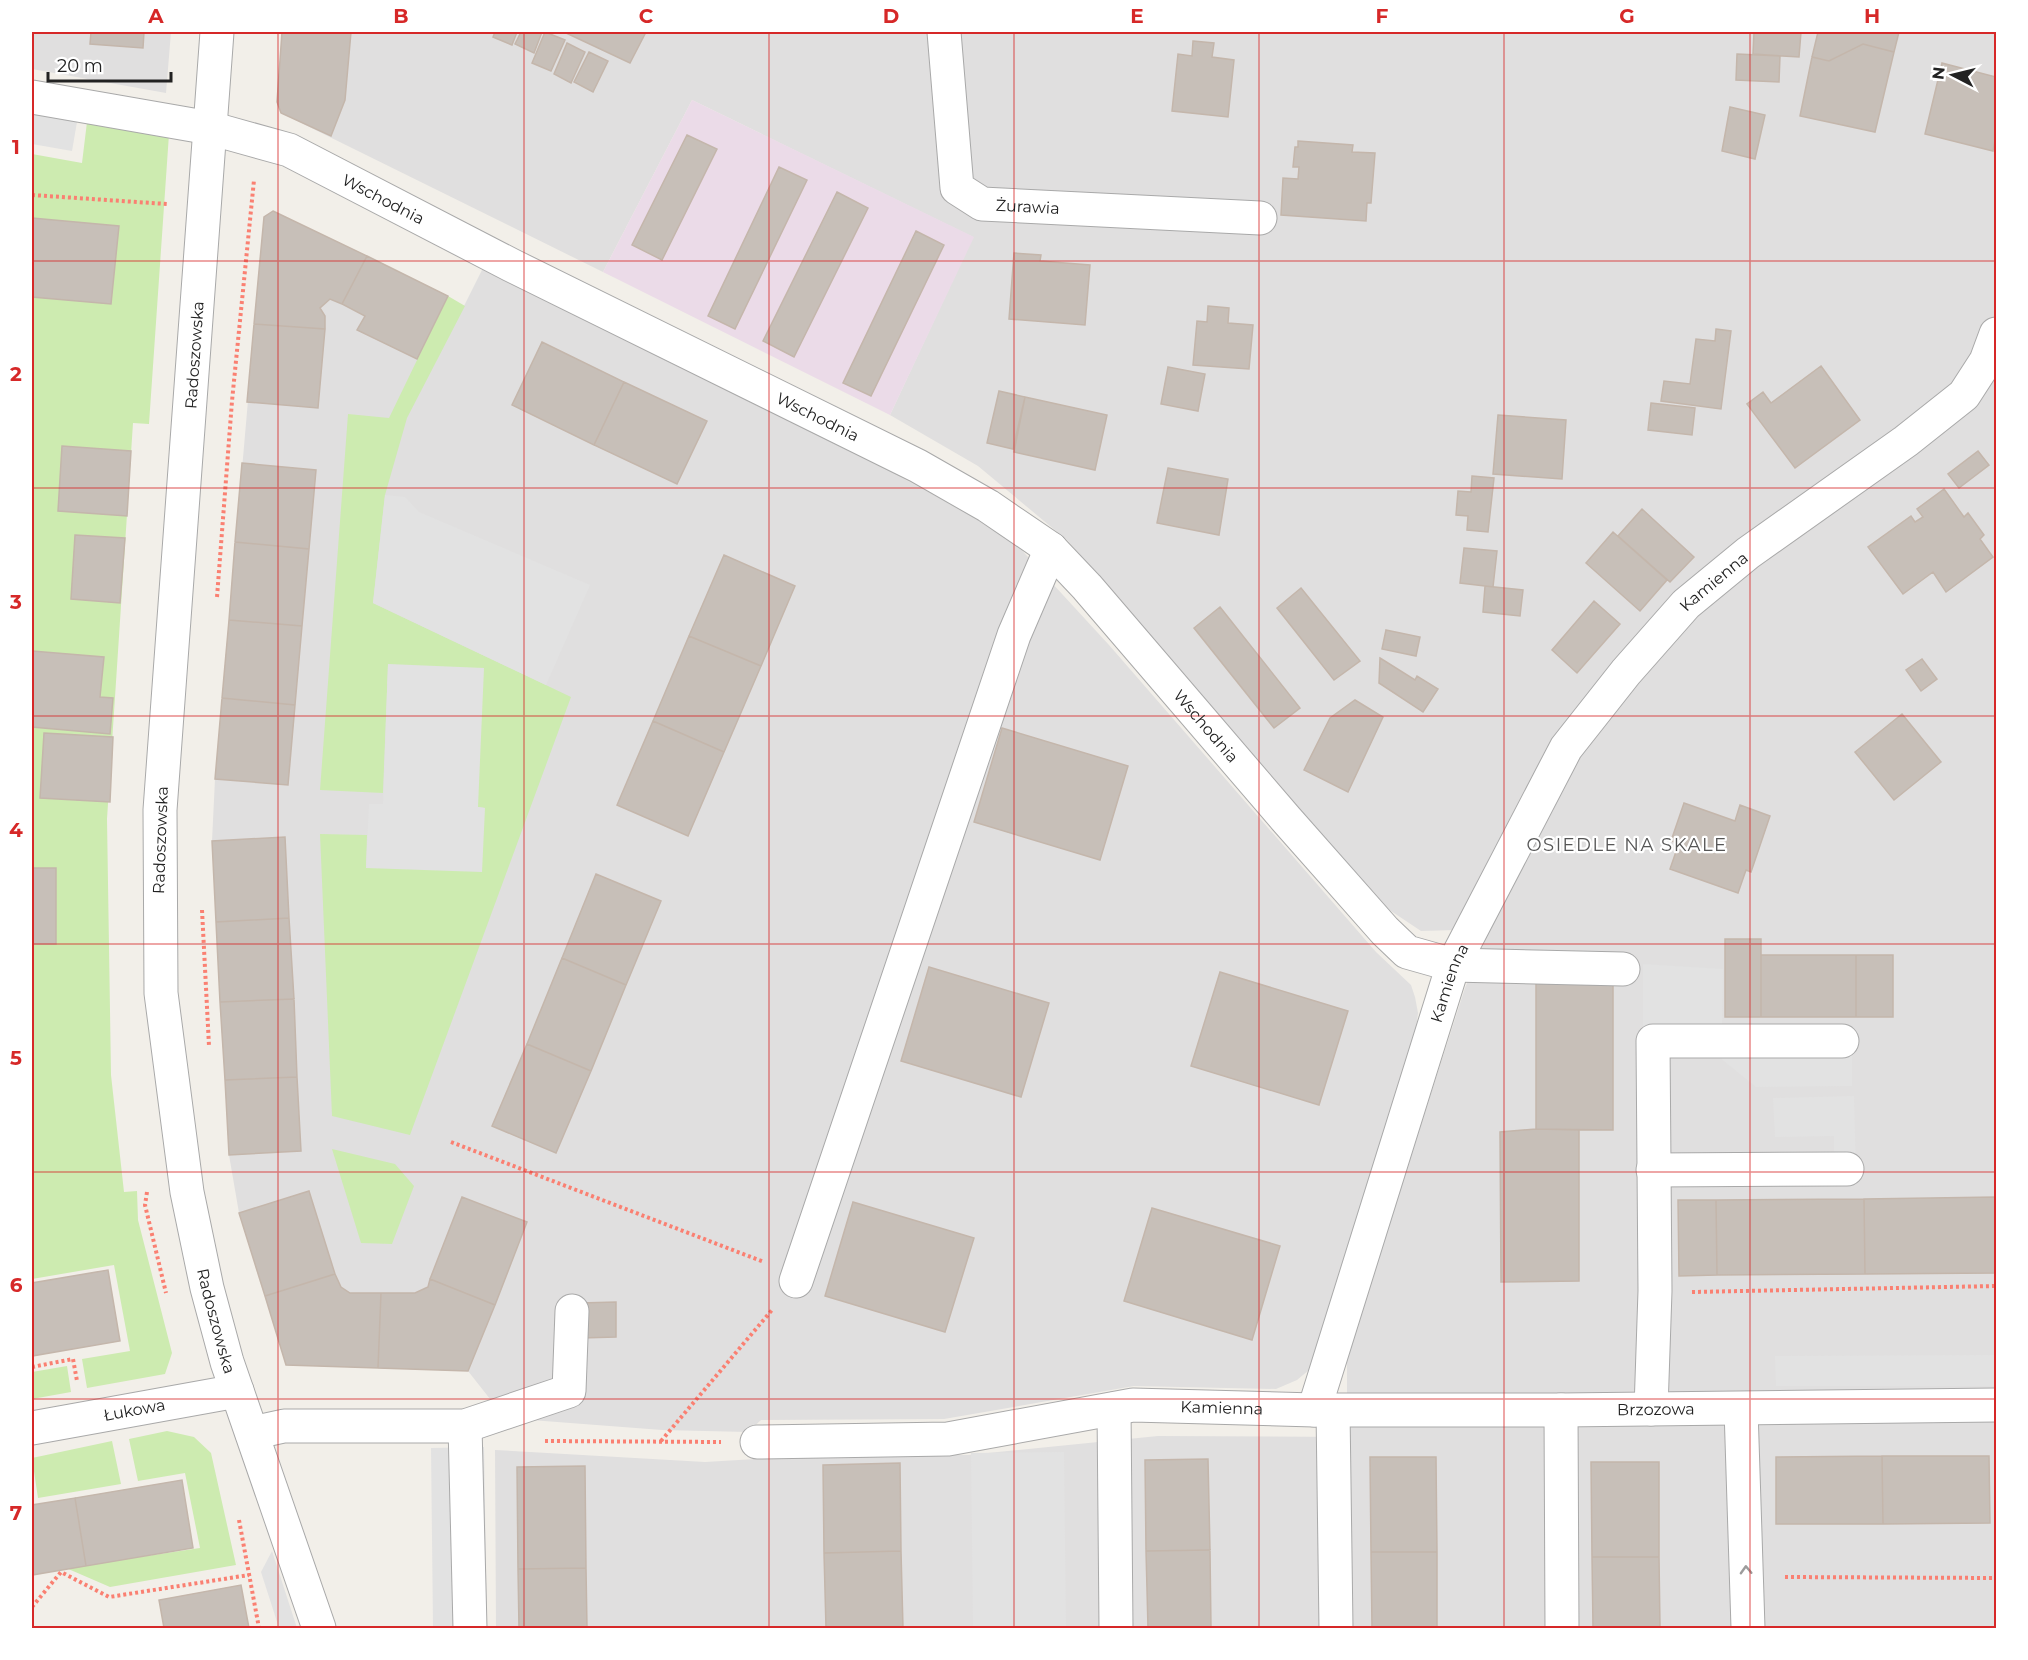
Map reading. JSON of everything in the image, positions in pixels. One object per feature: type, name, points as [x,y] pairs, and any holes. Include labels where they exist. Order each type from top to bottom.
[{"type":"street","name":"Radoszowska","points":[[217,32],[160,810],[158,900],[161,993],[187,1192],[207,1288],[237,1391],[319,1629]]},
{"type":"street","name":"Żurawia","points":[[944,32],[957,188],[982,204],[1260,218]]},
{"type":"street","name":"Wschodnia","points":[[32,97],[210,128],[289,150],[511,265],[918,466],[988,506],[1051,549],[1087,587],[1385,931],[1407,952],[1453,965],[1623,969]]},
{"type":"street","name":"Kamienna","points":[[742,1442],[948,1439],[1133,1405],[1323,1410],[1453,965],[1566,748],[1626,672],[1686,604],[1748,553],[1906,441],[1964,395],[1986,360],[1996,334]]},
{"type":"street","points":[[796,1281],[1014,635],[1051,549]]},
{"type":"street","points":[[1651,1409],[1655,1291],[1653,1041],[1842,1041]]},
{"type":"street","points":[[1653,1170],[1847,1168]]},
{"type":"street","points":[[252,1433],[284,1425],[465,1426],[569,1391],[572,1311]]},
{"type":"street","name":"Łukowa","points":[[32,1428],[237,1391]]},
{"type":"street","name":"Brzozowa","points":[[1323,1410],[1741,1409],[1996,1405]]},
{"type":"street","points":[[1113,1409],[1116,1629]]},
{"type":"street","points":[[1741,1409],[1748,1629]]},
{"type":"street","points":[[1323,1410],[1336,1629]]},
{"type":"street","points":[[1561,1410],[1562,1629]]},
{"type":"street","points":[[465,1426],[470,1629]]},
{"type":"path","points":[[216,603],[257,141]]},
{"type":"path","points":[[32,195],[173,204]]},
{"type":"path","points":[[201,902],[210,1057]]},
{"type":"path","points":[[451,1142],[752,1258]]},
{"type":"path","points":[[158,1260],[169,1303]]},
{"type":"path","points":[[661,1442],[796,1281]]},
{"type":"path","points":[[1685,1292],[1996,1286]]},
{"type":"path","points":[[32,1366],[73,1359],[75,1371]]},
{"type":"path","points":[[536,1441],[742,1442]]},
{"type":"path","points":[[237,1512],[259,1629]]},
{"type":"path","points":[[32,1607],[61,1572],[109,1597],[249,1575]]},
{"type":"path","points":[[1787,1577],[1996,1578]]},
{"type":"shaded area","points":[[32,32],[171,32],[166,93],[32,69]]},
{"type":"shaded area","points":[[282,32],[1996,32],[1996,1628],[496,1628],[495,1450],[705,1462],[823,1455],[968,1455],[1158,1436],[1347,1437],[1347,1354],[1465,988],[1490,929],[1421,931],[1376,901],[1068,541],[978,466],[890,415],[973,237],[692,100],[603,272],[281,113],[277,102]]},
{"type":"shaded area","points":[[692,100],[974,237],[890,415],[603,272]]},
{"type":"shaded area","points":[[32,114],[77,122],[72,151],[32,144]]},
{"type":"shaded area","points":[[273,211],[464,306],[483,268],[795,419],[965,512],[1017,545],[1109,645],[1376,952],[1411,985],[1415,997],[1418,1013],[1415,1037],[1309,1370],[1297,1380],[1276,1389],[1134,1386],[944,1419],[761,1420],[748,1432],[662,1430],[505,1418],[468,1371],[286,1365],[239,1213],[229,1155],[212,841],[215,779],[264,217]]},
{"type":"shaded area","points":[[385,495],[405,497],[419,512],[590,585],[546,685],[373,603]]},
{"type":"shaded area","points":[[388,664],[484,668],[478,807],[485,808],[482,872],[366,868],[369,804],[383,804]]},
{"type":"shaded area","points":[[1643,964],[1723,969],[1722,1029],[1852,1028],[1852,1086],[1756,1087],[1714,1053],[1643,1052]]},
{"type":"shaded area","points":[[1854,1096],[1856,1174],[1834,1174],[1834,1136],[1775,1137],[1773,1098]]},
{"type":"shaded area","points":[[1996,1355],[1996,1386],[1776,1386],[1775,1356]]},
{"type":"shaded area","points":[[484,1447],[487,1628],[433,1628],[431,1448]]},
{"type":"shaded area","points":[[1064,1452],[1066,1628],[973,1628],[971,1453]]},
{"type":"shaded area","points":[[272,1551],[297,1628],[279,1628],[261,1572]]},
{"type":"green space","points":[[87,122],[169,134],[149,424],[133,423],[107,819],[111,1075],[124,1192],[137,1191],[138,1220],[172,1353],[165,1374],[87,1388],[82,1359],[130,1351],[114,1265],[32,1279],[32,154],[82,163]]},
{"type":"green space","points":[[448,296],[465,306],[407,418],[385,495],[373,603],[571,697],[410,1135],[332,1116],[320,834],[367,835],[366,868],[485,808],[478,807],[388,665],[383,793],[320,790],[348,414],[389,418]]},
{"type":"green space","points":[[332,1149],[395,1164],[414,1186],[392,1244],[361,1243]]},
{"type":"green space","points":[[67,1366],[71,1392],[32,1399],[32,1372]]},
{"type":"green space","points":[[167,1431],[194,1437],[211,1453],[236,1565],[110,1587],[66,1568],[200,1548],[185,1473],[138,1481],[129,1439]]},
{"type":"green space","points":[[112,1441],[121,1484],[38,1498],[32,1458]]},
{"type":"building","points":[[91,32],[144,32],[143,48],[90,44]]},
{"type":"building","points":[[282,32],[351,32],[345,100],[331,136],[281,113],[277,102]]},
{"type":"building","points":[[495,32],[517,32],[512,45],[493,37]]},
{"type":"building","points":[[521,32],[542,32],[534,53],[515,44]]},
{"type":"building","points":[[545,32],[565,40],[551,71],[532,63]]},
{"type":"building","points":[[564,32],[646,32],[630,63]]},
{"type":"building","points":[[1754,32],[1801,32],[1799,57],[1753,54]]},
{"type":"building","points":[[1818,32],[1899,32],[1894,52],[1863,44],[1829,61],[1812,57]]},
{"type":"building","points":[[1193,41],[1214,43],[1212,57],[1234,60],[1228,117],[1172,111],[1178,54],[1192,56]]},
{"type":"building","points":[[567,43],[585,52],[571,83],[554,74]]},
{"type":"building","points":[[1863,44],[1894,52],[1875,132],[1800,116],[1812,57],[1829,61]]},
{"type":"building","points":[[589,52],[608,61],[593,92],[574,82]]},
{"type":"building","points":[[1737,54],[1780,56],[1779,82],[1736,80]]},
{"type":"building","points":[[1942,63],[1996,77],[1996,136],[1993,151],[1925,134]]},
{"type":"building","points":[[1730,107],[1765,115],[1755,159],[1722,151]]},
{"type":"building","points":[[687,135],[717,149],[662,260],[632,245]]},
{"type":"building","points":[[1298,141],[1353,145],[1352,152],[1375,153],[1371,203],[1367,203],[1366,221],[1281,215],[1283,178],[1298,179],[1299,167],[1293,167],[1295,147],[1298,147]]},
{"type":"building","points":[[779,167],[807,180],[735,329],[708,316]]},
{"type":"building","points":[[837,192],[868,208],[794,357],[763,341]]},
{"type":"building","points":[[273,211],[367,256],[342,304],[330,299],[320,308],[325,316],[325,329],[254,324],[264,217]]},
{"type":"building","points":[[32,218],[119,226],[111,304],[32,297]]},
{"type":"building","points":[[916,231],[944,245],[871,396],[843,383]]},
{"type":"building","points":[[1014,253],[1041,255],[1040,261],[1090,265],[1085,325],[1009,319]]},
{"type":"building","points":[[367,256],[448,296],[417,359],[357,330],[365,316],[342,304]]},
{"type":"building","points":[[1208,306],[1229,308],[1228,323],[1253,325],[1249,369],[1193,365],[1197,321],[1207,322]]},
{"type":"building","points":[[254,324],[325,329],[318,408],[247,402]]},
{"type":"building","points":[[1716,329],[1731,331],[1721,409],[1661,401],[1664,381],[1690,384],[1696,339],[1715,341]]},
{"type":"building","points":[[542,342],[624,382],[594,445],[512,405]]},
{"type":"building","points":[[1821,366],[1860,420],[1795,468],[1747,404],[1763,392],[1771,403]]},
{"type":"building","points":[[1168,367],[1205,374],[1198,411],[1161,404]]},
{"type":"building","points":[[624,382],[707,421],[677,484],[594,445]]},
{"type":"building","points":[[999,391],[1025,397],[1013,449],[987,443]]},
{"type":"building","points":[[1025,397],[1107,415],[1095,470],[1014,452]]},
{"type":"building","points":[[1651,403],[1695,408],[1692,435],[1648,430]]},
{"type":"building","points":[[1498,415],[1566,420],[1562,479],[1493,474]]},
{"type":"building","points":[[62,446],[131,451],[127,516],[58,511]]},
{"type":"building","points":[[1978,451],[1989,465],[1959,488],[1948,474]]},
{"type":"building","points":[[242,463],[316,470],[309,549],[235,542]]},
{"type":"building","points":[[1168,468],[1228,479],[1219,535],[1157,523]]},
{"type":"building","points":[[1472,476],[1494,478],[1488,532],[1467,530],[1468,516],[1456,515],[1458,491],[1471,492]]},
{"type":"building","points":[[1944,489],[1964,517],[1968,513],[1984,535],[1980,539],[1993,557],[1946,592],[1933,572],[1903,594],[1868,547],[1911,516],[1915,522],[1923,517],[1917,509]]},
{"type":"building","points":[[1642,509],[1694,557],[1670,582],[1618,536]]},
{"type":"building","points":[[1613,532],[1667,580],[1640,611],[1586,563]]},
{"type":"building","points":[[75,535],[125,538],[120,603],[71,599]]},
{"type":"building","points":[[235,542],[309,549],[302,626],[229,620]]},
{"type":"building","points":[[1464,548],[1497,551],[1493,587],[1460,583]]},
{"type":"building","points":[[724,555],[795,586],[761,666],[689,636]]},
{"type":"building","points":[[1485,586],[1523,590],[1520,616],[1483,612]]},
{"type":"building","points":[[1301,588],[1360,661],[1334,680],[1277,608]]},
{"type":"building","points":[[1594,601],[1620,624],[1577,673],[1552,650]]},
{"type":"building","points":[[1220,607],[1300,708],[1274,728],[1194,628]]},
{"type":"building","points":[[229,620],[302,626],[295,705],[222,698]]},
{"type":"building","points":[[1386,630],[1420,637],[1416,656],[1382,649]]},
{"type":"building","points":[[689,636],[761,666],[724,752],[653,721]]},
{"type":"building","points":[[32,651],[104,657],[100,697],[113,698],[110,734],[32,727]]},
{"type":"building","points":[[1380,658],[1415,680],[1417,676],[1438,689],[1423,712],[1379,683]]},
{"type":"building","points":[[1922,659],[1937,679],[1921,691],[1906,670]]},
{"type":"building","points":[[222,698],[295,705],[288,785],[215,779]]},
{"type":"building","points":[[1355,700],[1383,717],[1348,792],[1304,770],[1330,718]]},
{"type":"building","points":[[1902,714],[1941,762],[1894,800],[1855,752]]},
{"type":"building","points":[[653,721],[724,752],[688,836],[617,805]]},
{"type":"building","points":[[1002,728],[1128,766],[1100,860],[974,822]]},
{"type":"building","points":[[44,733],[113,737],[110,802],[40,798]]},
{"type":"building","points":[[1684,803],[1735,821],[1740,805],[1770,816],[1751,872],[1746,870],[1738,893],[1670,869],[1679,843],[1671,841]]},
{"type":"building","points":[[285,837],[289,918],[216,922],[212,841]]},
{"type":"building","points":[[32,868],[56,868],[56,944],[32,944]]},
{"type":"building","points":[[596,874],[661,901],[626,985],[562,958]]},
{"type":"building","points":[[289,918],[294,999],[220,1002],[216,922]]},
{"type":"building","points":[[1725,939],[1761,939],[1761,1017],[1725,1017]]},
{"type":"building","points":[[1761,955],[1856,955],[1856,1017],[1761,1017]]},
{"type":"building","points":[[1856,955],[1893,955],[1893,1017],[1856,1017]]},
{"type":"building","points":[[562,958],[626,985],[591,1071],[527,1044]]},
{"type":"building","points":[[929,967],[1049,1003],[1021,1097],[901,1061]]},
{"type":"building","points":[[1220,972],[1348,1011],[1319,1105],[1191,1066]]},
{"type":"building","points":[[1613,979],[1613,1130],[1536,1129],[1536,981]]},
{"type":"building","points":[[294,999],[297,1077],[225,1080],[220,1002]]},
{"type":"building","points":[[527,1044],[591,1071],[556,1153],[492,1126]]},
{"type":"building","points":[[297,1077],[301,1151],[229,1155],[225,1080]]},
{"type":"building","points":[[1536,1129],[1579,1130],[1579,1281],[1501,1282],[1500,1132]]},
{"type":"building","points":[[309,1191],[335,1274],[265,1296],[239,1213]]},
{"type":"building","points":[[462,1197],[527,1222],[495,1305],[430,1279]]},
{"type":"building","points":[[1996,1197],[1996,1273],[1865,1274],[1864,1199]]},
{"type":"building","points":[[1864,1199],[1865,1274],[1717,1275],[1716,1200]]},
{"type":"building","points":[[1678,1200],[1716,1200],[1717,1275],[1679,1276]]},
{"type":"building","points":[[853,1202],[974,1238],[945,1332],[825,1296]]},
{"type":"building","points":[[1152,1208],[1280,1246],[1252,1340],[1124,1301]]},
{"type":"building","points":[[108,1270],[120,1341],[32,1356],[32,1283]]},
{"type":"building","points":[[335,1274],[341,1287],[350,1293],[381,1293],[378,1368],[286,1365],[265,1296]]},
{"type":"building","points":[[430,1279],[495,1305],[468,1371],[378,1368],[381,1293],[415,1293],[428,1287]]},
{"type":"building","points":[[616,1302],[616,1337],[581,1338],[580,1303]]},
{"type":"building","points":[[1882,1456],[1989,1456],[1990,1523],[1883,1524]]},
{"type":"building","points":[[1882,1456],[1883,1524],[1776,1524],[1776,1457]]},
{"type":"building","points":[[1370,1457],[1436,1457],[1437,1552],[1371,1552]]},
{"type":"building","points":[[1208,1459],[1210,1550],[1146,1551],[1145,1460]]},
{"type":"building","points":[[1591,1462],[1659,1462],[1659,1557],[1592,1557]]},
{"type":"building","points":[[900,1463],[901,1551],[824,1553],[823,1465]]},
{"type":"building","points":[[585,1466],[586,1568],[518,1569],[517,1467]]},
{"type":"building","points":[[182,1480],[193,1548],[86,1566],[75,1498]]},
{"type":"building","points":[[75,1498],[86,1566],[32,1575],[32,1505]]},
{"type":"building","points":[[1210,1550],[1211,1628],[1148,1628],[1146,1551]]},
{"type":"building","points":[[901,1551],[903,1628],[826,1628],[824,1553]]},
{"type":"building","points":[[1371,1552],[1437,1552],[1437,1628],[1372,1628]]},
{"type":"building","points":[[1592,1557],[1659,1557],[1660,1628],[1593,1628]]},
{"type":"building","points":[[586,1568],[587,1628],[519,1628],[518,1569]]},
{"type":"building","points":[[241,1585],[249,1628],[164,1628],[159,1600]]},
{"type":"district","name":"OSIEDLE NA SKALE","points":[[1627,845]]}]
